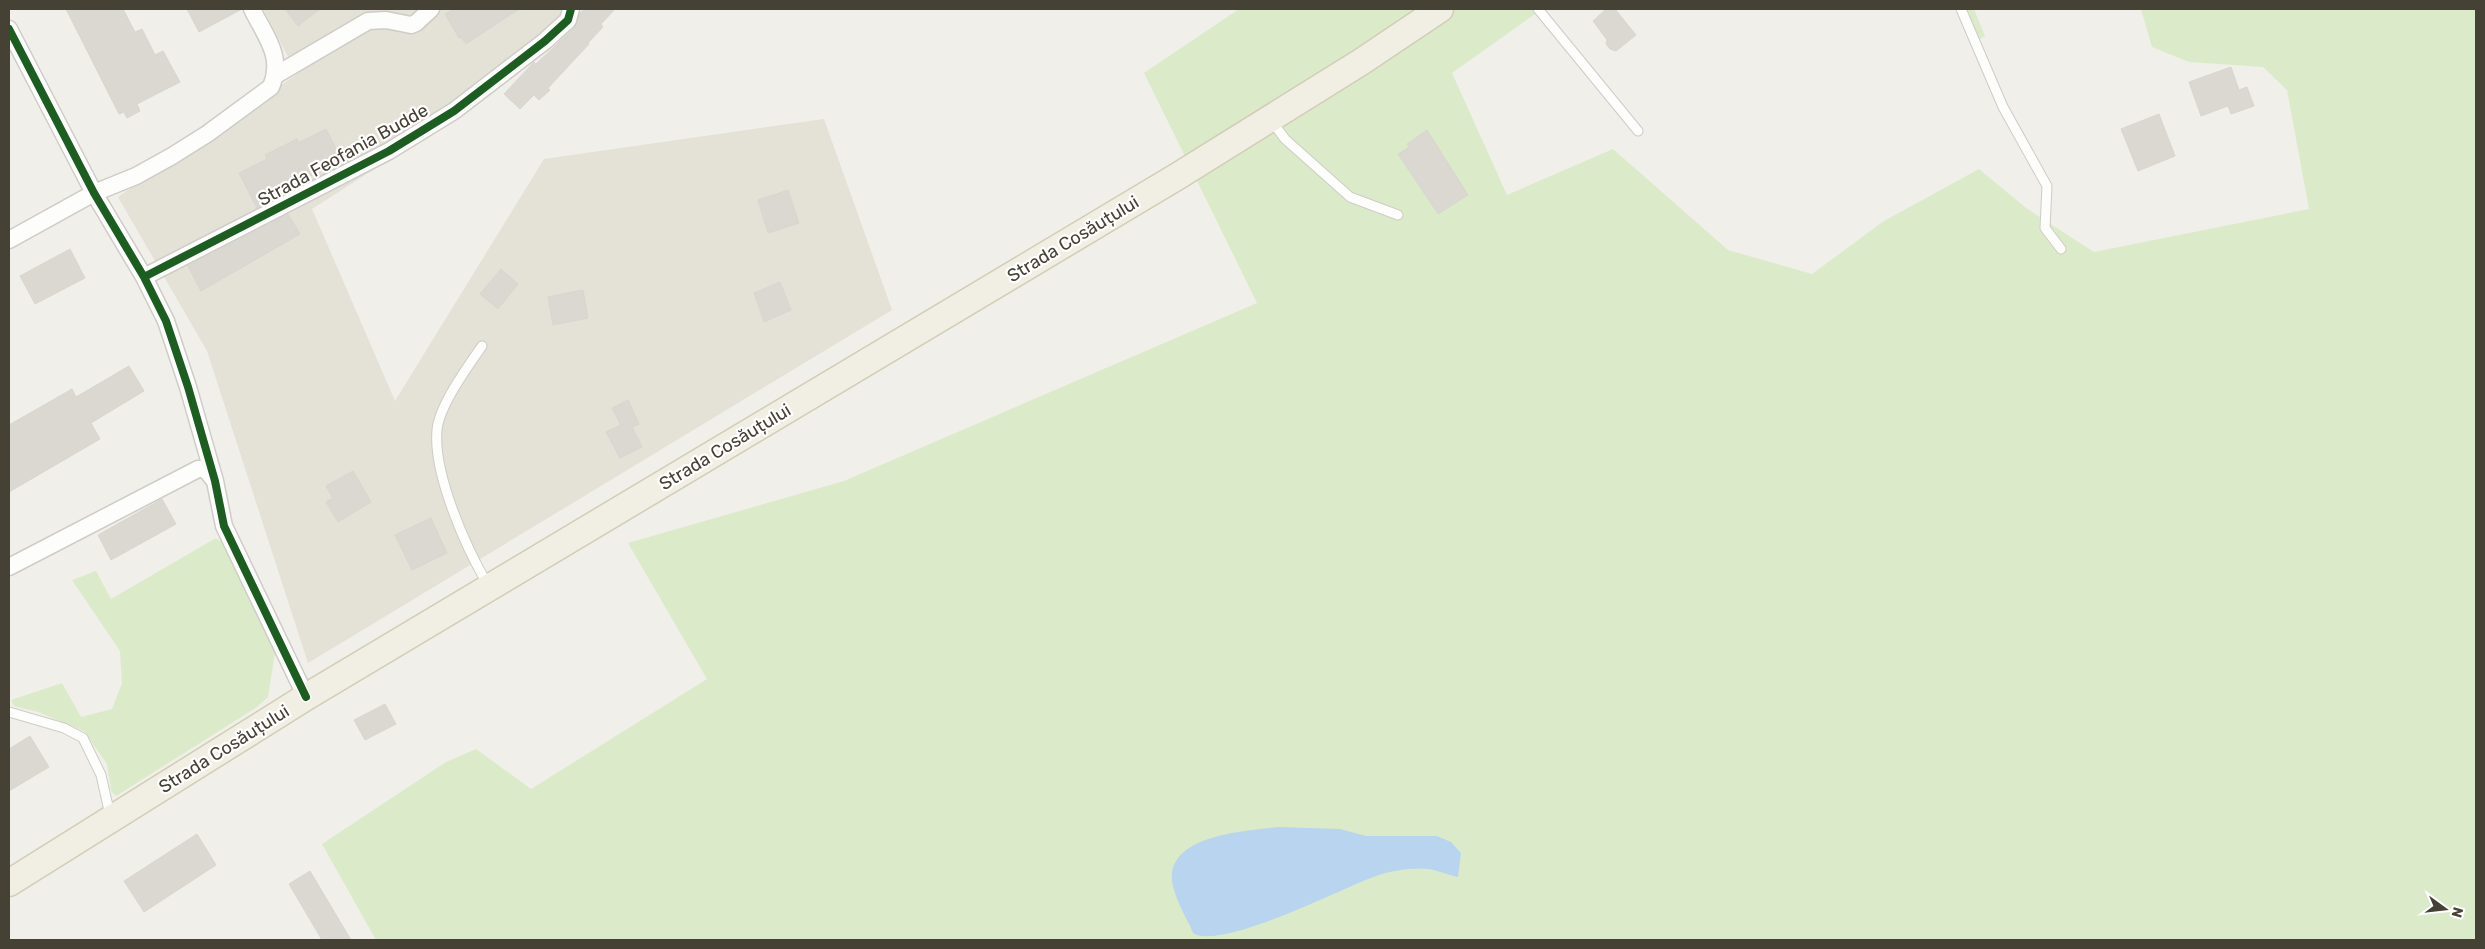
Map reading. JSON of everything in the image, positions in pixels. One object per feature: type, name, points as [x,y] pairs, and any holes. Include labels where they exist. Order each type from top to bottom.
[{"type":"main road","name":"Strada Cosăuțului","points":[[9,883],[306,697],[1270,119],[1361,62],[1440,9]]},
{"type":"street","points":[[9,240],[94,193],[136,176],[207,134],[271,87],[276,75],[276,59],[252,9]]},
{"type":"street","points":[[276,75],[368,22],[386,20],[411,25],[416,23],[431,9]]},
{"type":"street","name":"Strada Feofania Budde","points":[[144,277],[389,151],[454,111],[545,42],[568,20],[571,9]]},
{"type":"street","points":[[9,30],[94,193],[144,277],[169,330],[188,387],[215,481],[224,526],[306,697]]},
{"type":"street","points":[[9,568],[198,469],[205,469],[215,481]]},
{"type":"lane","points":[[1538,9],[1638,131]]},
{"type":"lane","points":[[1961,9],[2003,107],[2047,186],[2045,228],[2061,249]]},
{"type":"lane","points":[[1270,119],[1285,139],[1350,197],[1398,215]]},
{"type":"lane","points":[[482,346],[453,389],[436,428],[438,465],[460,527],[489,587]]},
{"type":"lane","points":[[9,712],[64,728],[83,738],[101,775],[111,819]]},
{"type":"shaded area","points":[[263,9],[572,9],[479,102],[312,209],[395,401],[544,159],[824,119],[892,310],[308,663],[207,351],[118,197],[297,74]]},
{"type":"green space","points":[[1239,9],[1542,9],[1452,73],[1507,195],[1613,149],[1728,250],[1812,274],[1884,221],[1979,169],[2026,208],[2094,252],[2309,209],[2287,90],[2263,67],[2189,62],[2152,47],[2141,9],[2476,9],[2476,940],[376,940],[322,844],[446,762],[476,749],[531,789],[707,679],[628,543],[844,481],[1257,303],[1144,73]]},
{"type":"green space","points":[[1958,9],[1974,9],[1985,36],[1971,44]]},
{"type":"green space","points":[[216,538],[226,545],[275,653],[268,697],[257,707],[116,796],[111,791],[107,764],[84,731],[38,712],[14,706],[11,700],[62,683],[81,717],[112,709],[122,683],[120,651],[72,580],[96,571],[111,599]]},
{"type":"water","points":[[1278,827],[1340,829],[1366,836],[1437,836],[1451,842],[1461,853],[1458,877],[1423,869],[1409,869],[1388,873],[1376,876],[1284,915],[1231,933],[1209,936],[1194,934],[1180,907],[1173,886],[1172,874],[1176,861],[1186,850],[1215,837],[1249,830]]},
{"type":"building","points":[[66,9],[123,9],[135,32],[142,29],[155,55],[163,51],[180,82],[137,104],[140,111],[127,118],[124,112],[119,114]]},
{"type":"building","points":[[187,9],[242,9],[199,32]]},
{"type":"building","points":[[285,9],[320,9],[298,26]]},
{"type":"building","points":[[454,9],[519,9],[466,44],[461,37],[459,38],[445,14]]},
{"type":"building","points":[[585,9],[615,9],[601,24],[603,27],[589,44],[548,88],[550,90],[539,100],[534,95],[520,109],[504,94],[534,62],[536,64],[575,27],[580,13]]},
{"type":"building","points":[[1606,9],[1615,9],[1636,35],[1616,51],[1610,49],[1606,44],[1607,40],[1593,21]]},
{"type":"building","points":[[2231,67],[2239,90],[2247,87],[2254,106],[2231,114],[2228,106],[2201,116],[2189,82]]},
{"type":"building","points":[[2159,114],[2175,156],[2138,171],[2121,129]]},
{"type":"building","points":[[326,129],[342,160],[277,193],[278,197],[257,208],[239,173],[267,159],[265,155],[297,139],[298,143]]},
{"type":"building","points":[[1427,130],[1468,195],[1438,214],[1398,154],[1409,147],[1407,144]]},
{"type":"building","points":[[788,190],[799,223],[768,233],[758,200]]},
{"type":"building","points":[[288,214],[300,234],[201,291],[188,266]]},
{"type":"building","points":[[70,249],[85,278],[35,304],[20,276]]},
{"type":"building","points":[[501,269],[518,284],[498,309],[480,294]]},
{"type":"building","points":[[780,282],[791,310],[764,322],[754,293]]},
{"type":"building","points":[[583,290],[588,318],[553,325],[548,297]]},
{"type":"building","points":[[129,366],[144,391],[91,423],[100,439],[9,492],[9,425],[72,389],[76,397]]},
{"type":"building","points":[[628,400],[639,424],[632,427],[642,447],[620,458],[606,432],[621,425],[612,408]]},
{"type":"building","points":[[353,471],[371,502],[338,522],[326,502],[333,498],[326,486]]},
{"type":"building","points":[[162,499],[176,524],[111,560],[98,535]]},
{"type":"building","points":[[431,518],[447,553],[412,570],[395,535]]},
{"type":"building","points":[[385,704],[396,724],[365,740],[354,720]]},
{"type":"building","points":[[30,736],[49,767],[9,791],[9,749]]},
{"type":"building","points":[[197,834],[216,865],[144,912],[124,881]]},
{"type":"building","points":[[310,871],[351,940],[322,940],[289,884]]},
{"type":"cycle path","points":[[144,277],[389,151],[454,111],[545,41],[568,20],[571,9]]},
{"type":"cycle path","points":[[9,29],[94,193],[144,277],[166,321],[188,387],[215,481],[224,526],[306,697]]}]
